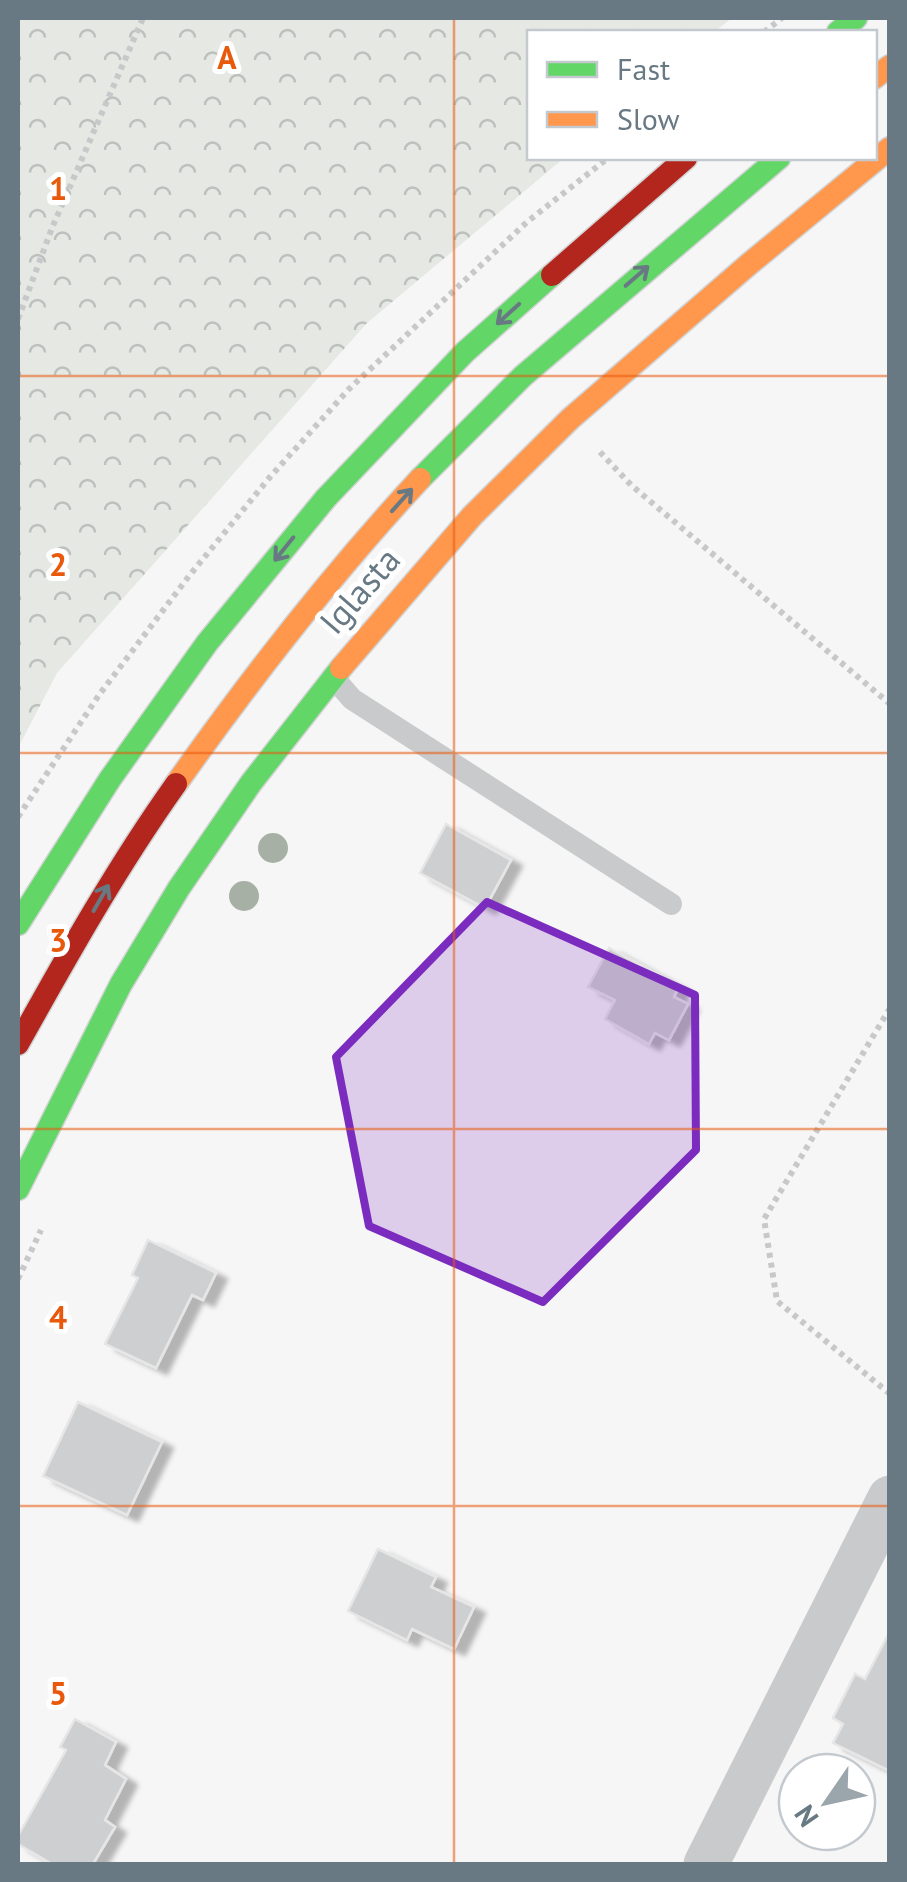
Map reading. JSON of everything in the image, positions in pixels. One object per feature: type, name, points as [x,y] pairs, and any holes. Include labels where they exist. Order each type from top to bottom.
[{"type":"main road","points":[[18,924],[110,778],[207,642],[326,498],[465,352],[684,160]]},
{"type":"main road","points":[[18,1044],[110,882],[198,751],[300,616],[487,410],[776,160]]},
{"type":"main road","name":"Iglasta","points":[[18,1189],[121,984],[179,888],[251,782],[333,677],[472,516],[570,419],[875,160]]},
{"type":"street","points":[[706,1864],[890,1498]]},
{"type":"lane","points":[[333,677],[352,699],[670,904]]},
{"type":"path","points":[[18,319],[52,228],[143,18]]},
{"type":"path","points":[[570,419],[631,486],[890,704]]},
{"type":"path","points":[[890,1008],[764,1219],[777,1301],[890,1394]]},
{"type":"highlighted area","points":[[487,902],[695,995],[696,1150],[543,1302],[369,1226],[336,1057]]},
{"type":"green space","points":[[18,18],[732,18],[717,30],[527,30],[527,160],[562,160],[367,323],[57,673],[18,748]]},
{"type":"building","points":[[446,824],[511,860],[485,908],[420,873]]},
{"type":"building","points":[[609,948],[679,986],[674,997],[688,1004],[669,1040],[655,1033],[649,1044],[605,1019],[615,1000],[588,987]]},
{"type":"building","points":[[148,1240],[216,1273],[203,1300],[192,1295],[156,1368],[105,1344],[138,1278],[132,1275]]},
{"type":"building","points":[[78,1402],[162,1442],[127,1515],[43,1476]]},
{"type":"building","points":[[378,1549],[436,1577],[431,1587],[474,1607],[454,1649],[412,1629],[407,1640],[348,1611]]},
{"type":"building","points":[[890,1631],[890,1771],[877,1765],[877,1752],[851,1752],[833,1743],[843,1724],[833,1718],[855,1674],[865,1679]]},
{"type":"building","points":[[75,1719],[116,1742],[105,1765],[126,1779],[105,1820],[115,1827],[93,1864],[52,1864],[18,1844],[18,1836],[66,1750],[60,1747]]},
{"type":"traffic: fast","points":[[841,30],[856,18]]},
{"type":"traffic: fast","points":[[420,479],[523,376],[777,160]]},
{"type":"traffic: fast","points":[[18,924],[110,779],[207,643],[326,498],[465,352],[552,275]]},
{"type":"traffic: fast","points":[[18,1189],[121,984],[179,888],[251,783],[341,668]]},
{"type":"traffic: slow","points":[[877,76],[890,66]]},
{"type":"traffic: slow","points":[[877,159],[890,148]]},
{"type":"traffic: slow","points":[[341,668],[472,516],[570,419],[875,160]]},
{"type":"traffic: slow","points":[[176,784],[293,628],[420,479]]},
{"type":"traffic: jam","points":[[552,275],[684,160]]},
{"type":"traffic: jam","points":[[18,1044],[113,880],[176,784]]}]
